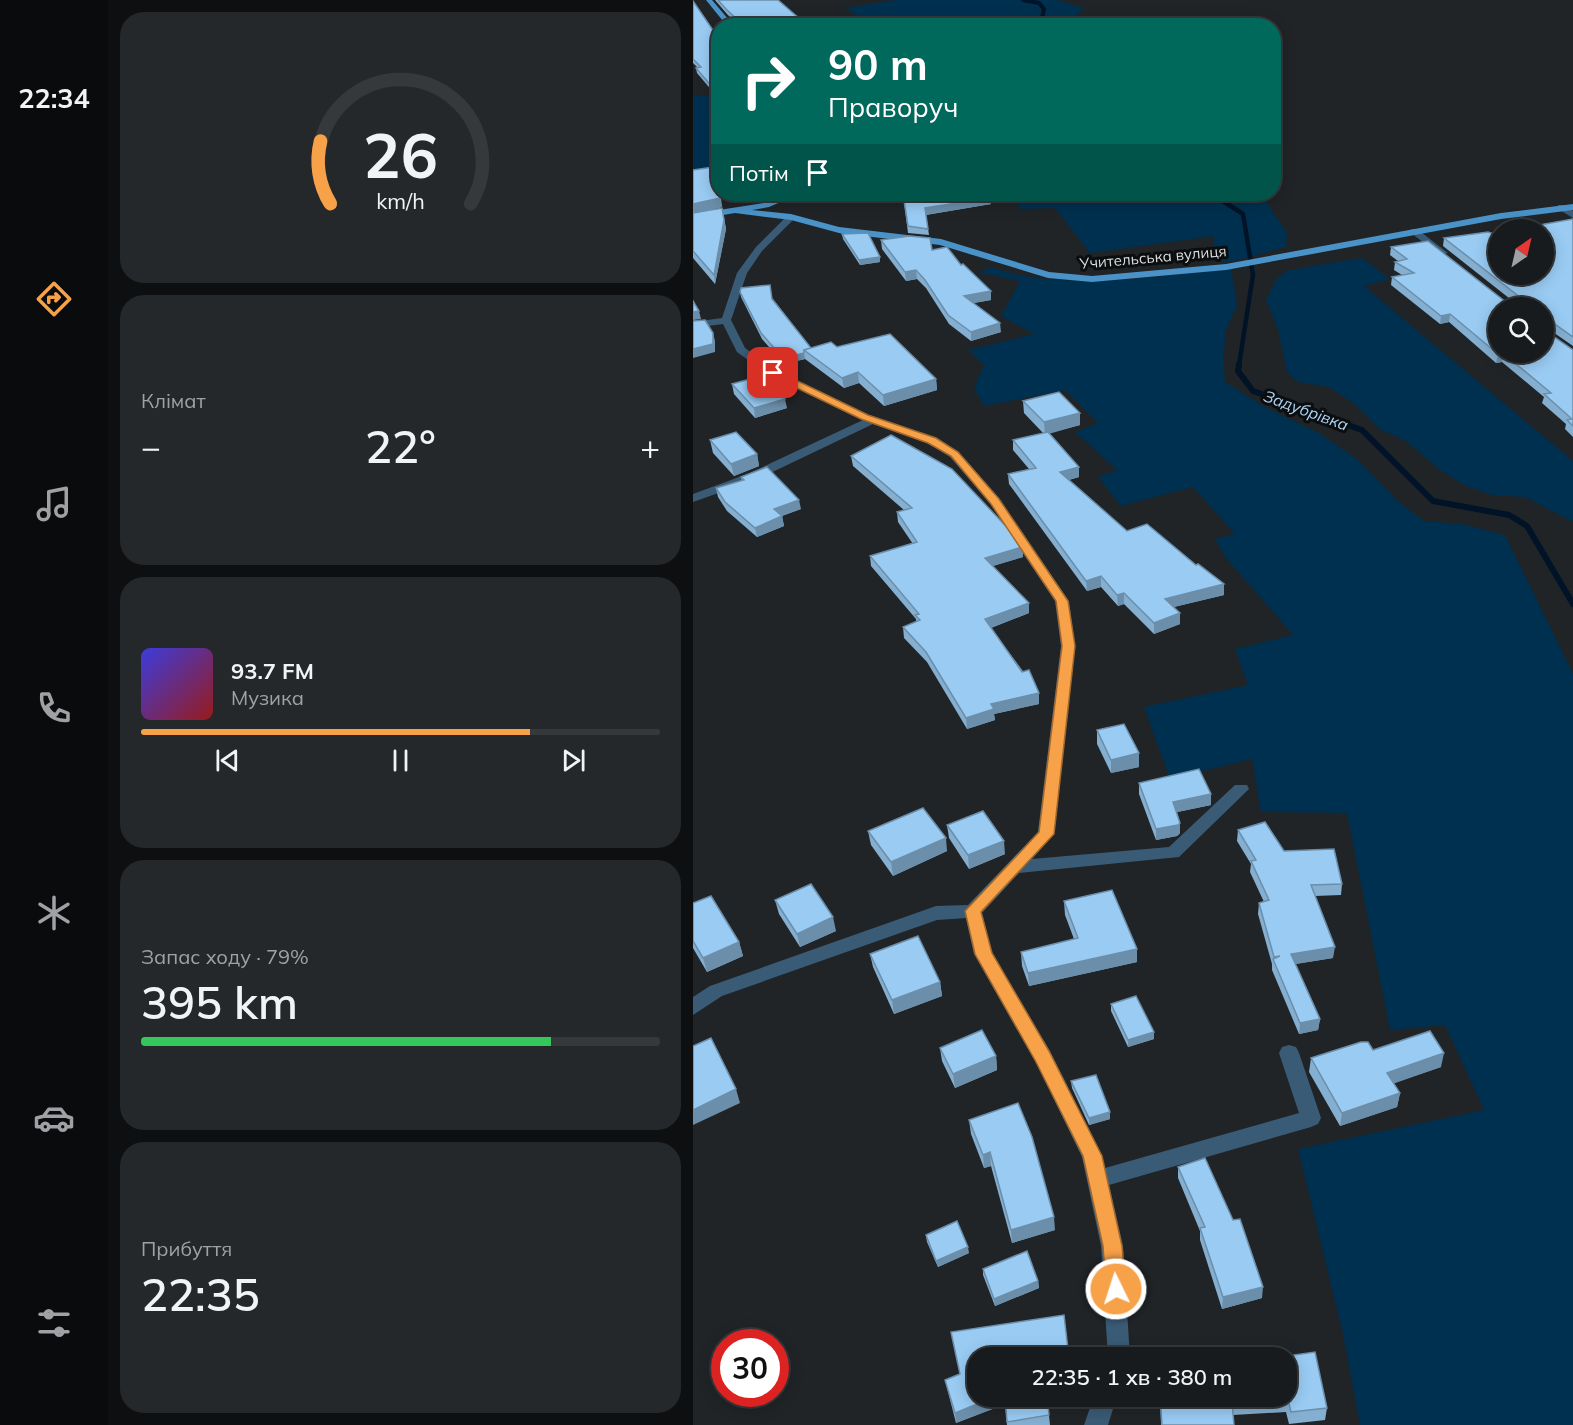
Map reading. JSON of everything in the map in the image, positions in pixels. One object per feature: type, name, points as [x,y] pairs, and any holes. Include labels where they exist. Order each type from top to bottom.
[{"type":"main road","points":[[709,0],[724,18]]},
{"type":"main road","points":[[693,217],[738,211],[777,201]]},
{"type":"main road","points":[[797,211],[801,201]]},
{"type":"main road","name":"Учительська вулиця","points":[[738,211],[797,211],[814,223],[839,230],[941,242],[1028,270],[1070,278],[1092,279],[1226,267],[1414,231],[1573,207]]},
{"type":"street","points":[[1561,207],[1573,215]]},
{"type":"street","points":[[693,1007],[716,991],[936,913],[973,911],[1046,834],[1068,646],[1062,601],[995,501],[954,454],[932,441],[872,420],[756,363],[741,350],[726,320],[742,273],[759,249],[797,211]]},
{"type":"street","points":[[1414,231],[1450,259]]},
{"type":"street","points":[[693,325],[726,320]]},
{"type":"street","points":[[693,498],[773,468],[872,420]]},
{"type":"street","points":[[1015,867],[1173,853],[1241,789]]},
{"type":"street","points":[[973,911],[984,954],[1043,1057],[1092,1156],[1112,1246],[1118,1347]]},
{"type":"street","points":[[1097,1179],[1311,1118],[1289,1053]]},
{"type":"street","points":[[1096,1425],[1102,1407]]},
{"type":"shaded area","points":[[895,0],[1057,0],[1084,8],[1075,18],[843,18],[857,15],[845,8]]},
{"type":"shaded area","points":[[707,95],[711,101],[711,168],[693,172],[693,96]]},
{"type":"shaded area","points":[[1014,201],[1266,201],[1287,233],[1286,247],[1234,261],[1213,261],[1214,236],[1090,253],[1055,208],[1022,209]]},
{"type":"shaded area","points":[[1362,258],[1390,279],[1364,286],[1573,461],[1573,522],[1525,497],[1491,495],[1464,485],[1440,470],[1406,441],[1381,430],[1353,403],[1329,387],[1298,382],[1287,372],[1278,330],[1266,300],[1277,278],[1289,270]]},
{"type":"shaded area","points":[[992,267],[1017,275],[1077,281],[1143,278],[1231,268],[1237,305],[1226,330],[1223,358],[1225,382],[1263,406],[1319,433],[1357,459],[1400,503],[1424,521],[1462,524],[1505,535],[1573,674],[1573,1425],[1360,1425],[1343,1334],[1298,1149],[1484,1110],[1445,1025],[1390,1030],[1347,813],[1261,812],[1252,759],[1170,779],[1144,707],[1248,685],[1235,649],[1293,635],[1226,558],[1215,539],[1235,534],[1193,487],[1121,506],[1098,477],[1117,470],[1075,432],[1098,423],[1065,390],[984,406],[974,388],[984,365],[968,350],[1034,334],[1001,316],[1020,281],[978,272]]},
{"type":"building","points":[[718,0],[778,0],[799,18],[736,18]]},
{"type":"building","points":[[693,1],[711,27],[711,86],[696,68],[701,67],[693,59]]},
{"type":"building","points":[[711,167],[711,200],[693,204],[693,170]]},
{"type":"building","points":[[904,201],[970,201],[925,208],[928,229],[908,226]]},
{"type":"building","points":[[722,208],[724,220],[714,275],[693,251],[693,213]]},
{"type":"building","points":[[1573,219],[1573,337],[1554,324],[1554,297],[1520,297],[1504,285],[1554,285],[1554,222]]},
{"type":"building","points":[[1488,232],[1488,272],[1444,238]]},
{"type":"building","points":[[868,233],[880,257],[859,260],[842,234]]},
{"type":"building","points":[[909,236],[930,238],[932,250],[947,247],[961,265],[963,264],[991,291],[964,296],[1000,323],[971,332],[948,315],[925,280],[916,270],[905,272],[881,240]]},
{"type":"building","points":[[1428,241],[1500,297],[1488,297],[1488,346],[1450,314],[1441,316],[1392,277],[1414,273],[1395,262],[1407,259],[1391,247]]},
{"type":"building","points":[[770,285],[772,299],[811,348],[804,350],[804,353],[783,358],[761,333],[740,292],[741,288]]},
{"type":"building","points":[[693,301],[699,311],[693,312]]},
{"type":"building","points":[[705,320],[713,333],[713,344],[693,349],[693,321]]},
{"type":"building","points":[[890,334],[936,379],[883,395],[858,372],[842,378],[804,350],[831,342],[837,347]]},
{"type":"building","points":[[1554,337],[1573,350],[1573,426],[1567,420],[1572,419],[1544,394],[1551,393],[1515,363],[1554,363]]},
{"type":"building","points":[[761,376],[785,399],[754,408],[732,384]]},
{"type":"building","points":[[1059,392],[1080,413],[1044,422],[1023,401]]},
{"type":"building","points":[[736,432],[757,454],[731,464],[710,440]]},
{"type":"building","points":[[1048,432],[1079,467],[1060,472],[1127,531],[1147,524],[1196,565],[1198,564],[1224,584],[1165,599],[1180,613],[1154,623],[1124,593],[1117,595],[1101,576],[1086,581],[1008,474],[1036,468],[1013,440]]},
{"type":"building","points":[[891,435],[952,469],[1016,537],[1022,547],[985,558],[1029,603],[985,619],[1022,672],[1029,670],[1039,693],[991,704],[994,709],[966,718],[926,652],[903,627],[920,620],[915,615],[919,614],[870,556],[917,542],[897,512],[912,508],[851,456]]},
{"type":"building","points":[[767,467],[799,500],[774,509],[782,516],[755,528],[725,502],[716,488],[744,480],[741,477]]},
{"type":"building","points":[[1124,724],[1139,753],[1111,760],[1097,730]]},
{"type":"building","points":[[1199,769],[1211,794],[1173,802],[1180,823],[1156,829],[1139,783]]},
{"type":"building","points":[[923,808],[946,838],[891,862],[868,831]]},
{"type":"building","points":[[983,811],[1004,841],[968,855],[947,825]]},
{"type":"building","points":[[1265,822],[1284,851],[1334,849],[1342,884],[1311,885],[1335,947],[1291,954],[1320,1019],[1300,1023],[1273,959],[1280,956],[1274,957],[1259,903],[1269,900],[1251,861],[1256,860],[1238,830]]},
{"type":"building","points":[[811,884],[833,917],[797,934],[775,900]]},
{"type":"building","points":[[1112,890],[1137,949],[1028,973],[1021,952],[1078,938],[1064,901]]},
{"type":"building","points":[[711,896],[739,942],[703,958],[693,941],[693,903]]},
{"type":"building","points":[[918,936],[940,982],[892,1000],[870,954]]},
{"type":"building","points":[[1136,996],[1154,1032],[1128,1040],[1111,1004]]},
{"type":"building","points":[[982,1030],[996,1056],[953,1074],[940,1048]]},
{"type":"building","points":[[1430,1031],[1444,1053],[1387,1073],[1400,1093],[1342,1113],[1311,1058],[1361,1042],[1368,1042],[1373,1050]]},
{"type":"building","points":[[711,1038],[736,1089],[693,1110],[693,1046]]},
{"type":"building","points":[[1096,1075],[1110,1112],[1089,1118],[1071,1081]]},
{"type":"building","points":[[1018,1103],[1032,1137],[1054,1217],[1011,1230],[990,1152],[983,1155],[969,1120]]},
{"type":"building","points":[[1205,1158],[1233,1220],[1240,1219],[1263,1287],[1223,1297],[1200,1228],[1205,1227],[1178,1167]]},
{"type":"building","points":[[957,1221],[968,1247],[936,1261],[926,1235]]},
{"type":"building","points":[[1027,1251],[1038,1281],[994,1299],[983,1269]]},
{"type":"building","points":[[1064,1315],[1068,1347],[967,1347],[967,1407],[970,1407],[955,1413],[945,1380],[960,1374],[951,1332]]},
{"type":"building","points":[[1315,1352],[1327,1408],[1291,1412],[1290,1407],[1297,1407],[1297,1355]]},
{"type":"building","points":[[1006,1407],[1048,1407],[1049,1415],[1007,1422]]},
{"type":"building","points":[[1161,1407],[1232,1407],[1234,1425],[1162,1425]]},
{"type":"waterway","name":"Задубрівка","points":[[1023,0],[1039,3],[1044,9],[1042,18]]},
{"type":"waterway","name":"Задубрівка","points":[[1223,201],[1243,214],[1253,275],[1239,365]]},
{"type":"waterway","name":"Задубрівка","points":[[1239,364],[1238,371],[1253,391],[1362,430],[1433,501],[1509,515],[1527,526],[1573,604]]},
{"type":"route","points":[[773,373],[865,417],[932,441],[954,454],[995,501],[1062,601],[1068,646],[1046,834],[973,911],[984,954],[1043,1057],[1092,1156],[1112,1246],[1116,1289]]}]
